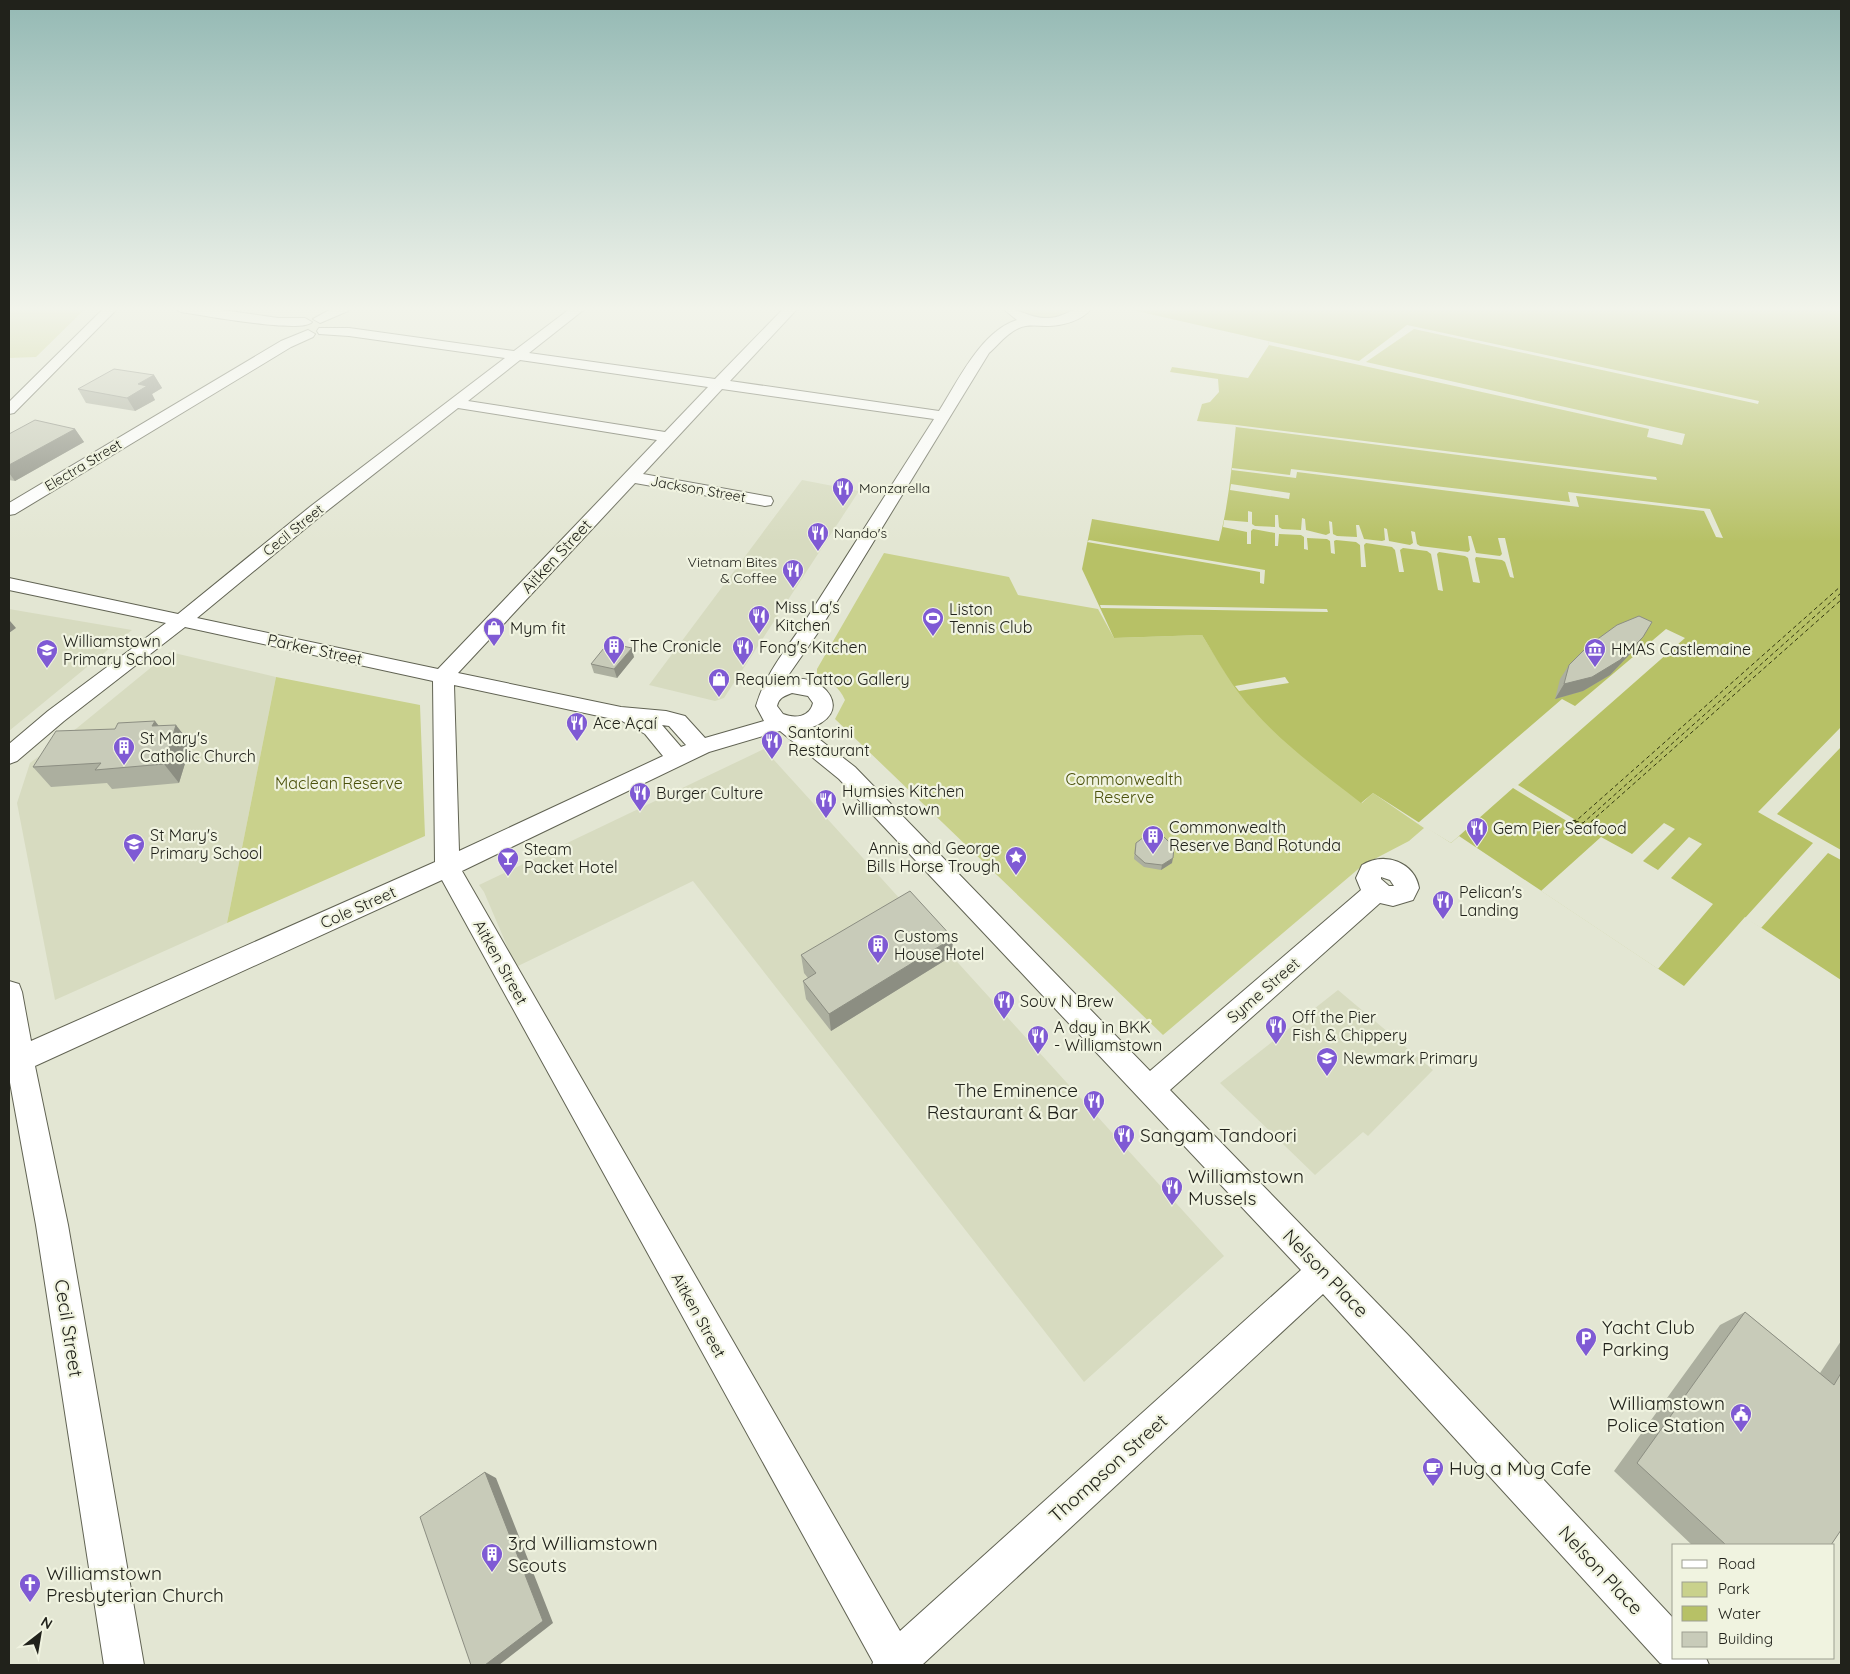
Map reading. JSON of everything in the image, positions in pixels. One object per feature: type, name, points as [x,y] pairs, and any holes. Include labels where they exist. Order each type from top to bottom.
[{"type":"street","points":[[9,410],[33,386]]},
{"type":"street","name":"Electra Street","points":[[9,510],[216,386]]},
{"type":"street","name":"Cecil Street","points":[[9,756],[56,716],[477,386]]},
{"type":"street","name":"Aitken Street","points":[[717,386],[443,676],[447,867],[895,1664]]},
{"type":"street","name":"Electra Street","points":[[734,386],[944,416]]},
{"type":"street","points":[[784,724],[769,715],[767,702],[771,686],[807,634],[962,386]]},
{"type":"street","points":[[454,403],[669,437]]},
{"type":"street","name":"Jackson Street","points":[[631,477],[765,501]]},
{"type":"street","name":"Parker Street","points":[[9,584],[621,714],[666,718],[677,721],[703,746]]},
{"type":"street","points":[[807,634],[802,651],[802,666],[809,683],[821,701]]},
{"type":"street","name":"Cole Street","points":[[14,1062],[447,867],[703,746],[784,724],[800,724],[811,721],[821,713],[821,701],[804,686],[790,686],[778,690],[767,702],[703,746]]},
{"type":"street","name":"Nelson Place","points":[[821,701],[821,722],[824,736],[847,773]]},
{"type":"street","name":"Parker Street","points":[[621,714],[653,729],[677,758]]},
{"type":"street","name":"Nelson Place","points":[[784,724],[847,773],[1324,1271],[1672,1647]]},
{"type":"street","name":"Syme Street","points":[[1149,1090],[1377,891]]},
{"type":"street","name":"Cecil Street","points":[[9,992],[14,1062],[52,1225],[124,1665]]},
{"type":"street","name":"Thompson Street","points":[[895,1664],[1324,1271]]},
{"type":"shaded area","points":[[802,480],[859,491],[724,698],[715,701],[649,685]]},
{"type":"shaded area","name":"Williamstown Primary School","points":[[9,609],[132,630],[9,731]]},
{"type":"shaded area","name":"St Mary's Primary School","points":[[170,652],[276,677],[227,923],[55,1000],[17,803],[30,763],[77,728]]},
{"type":"shaded area","points":[[764,749],[1224,1256],[1084,1382],[693,881],[516,967],[484,892],[479,885]]},
{"type":"shaded area","name":"Newmark Primary","points":[[1338,990],[1433,1070],[1368,1136],[1363,1132],[1315,1175],[1220,1083]]},
{"type":"green space","name":"Commonwealth Reserve","points":[[884,553],[1009,577],[1018,595],[1098,609],[1114,638],[1202,635],[1225,672],[1254,711],[1362,803],[1373,793],[1424,828],[1409,841],[1363,865],[1163,1035],[835,719],[845,700],[834,685],[817,676],[817,669]]},
{"type":"green space","name":"Maclean Reserve","points":[[276,677],[420,705],[425,836],[227,923]]},
{"type":"water","points":[[1219,386],[1841,386],[1841,980],[1745,917],[1684,986],[1459,836],[1451,843],[1373,793],[1361,803],[1305,759],[1266,724],[1239,694],[1202,635],[1114,638],[1082,569],[1092,519],[1219,541],[1230,483],[1236,425],[1197,421],[1202,404],[1210,402],[1219,392]]},
{"type":"pier","points":[[1455,386],[1473,386],[1685,434],[1682,445],[1647,437],[1649,429]]},
{"type":"pier","points":[[1676,386],[1690,386],[1759,401],[1758,404]]},
{"type":"pier","points":[[1236,425],[1656,477],[1657,480],[1236,427]]},
{"type":"pier","points":[[1232,468],[1290,475],[1291,469],[1570,502],[1568,492],[1710,509],[1723,538],[1716,537],[1704,511],[1576,496],[1579,507],[1297,472],[1296,478],[1232,470]]},
{"type":"pier","points":[[1231,484],[1290,493],[1289,499],[1230,490]]},
{"type":"pier","points":[[1248,511],[1252,512],[1252,524],[1255,526],[1275,527],[1275,515],[1278,515],[1279,527],[1282,529],[1301,530],[1302,518],[1305,519],[1306,530],[1326,535],[1330,533],[1329,521],[1332,522],[1333,534],[1337,536],[1357,537],[1356,525],[1359,525],[1364,539],[1382,541],[1385,540],[1384,528],[1387,529],[1389,541],[1410,545],[1413,543],[1411,531],[1415,532],[1417,544],[1420,546],[1468,552],[1470,550],[1468,536],[1471,536],[1476,553],[1500,556],[1502,554],[1498,538],[1505,538],[1514,578],[1510,577],[1505,562],[1502,560],[1476,557],[1480,583],[1473,582],[1468,558],[1439,552],[1437,554],[1443,591],[1438,590],[1431,554],[1427,551],[1403,548],[1400,550],[1404,572],[1399,572],[1395,550],[1392,547],[1366,543],[1364,545],[1366,567],[1361,567],[1360,545],[1356,542],[1334,541],[1335,554],[1331,553],[1330,541],[1327,539],[1307,538],[1308,550],[1304,549],[1304,537],[1301,535],[1279,534],[1278,546],[1275,546],[1275,533],[1253,529],[1251,531],[1251,544],[1247,544],[1247,532],[1223,527],[1224,520],[1248,522]]},
{"type":"pier","points":[[1089,540],[1265,570],[1264,584],[1260,583],[1260,572],[1087,542]]},
{"type":"pier","points":[[1100,605],[1327,609],[1328,612],[1101,608]]},
{"type":"pier","points":[[1666,629],[1685,638],[1518,785],[1574,819],[1570,823],[1513,788],[1451,843],[1418,823],[1562,699],[1575,706]]},
{"type":"pier","points":[[1285,677],[1289,683],[1239,691],[1235,686]]},
{"type":"pier","points":[[1841,727],[1841,747],[1777,814],[1841,850],[1841,860],[1828,853],[1761,928],[1745,918],[1813,843],[1758,812]]},
{"type":"pier","points":[[1664,823],[1675,829],[1643,861],[1658,870],[1689,837],[1702,844],[1671,878],[1713,904],[1658,969],[1541,891],[1601,837],[1632,854]]},
{"type":"building","points":[[83,386],[147,386],[127,398],[78,389]]},
{"type":"building","points":[[35,420],[75,429],[9,465],[9,434]]},
{"type":"building","name":"HMAS Castlemaine","points":[[1639,616],[1652,622],[1643,637],[1620,660],[1592,677],[1564,684],[1569,665],[1588,646],[1617,625]]},
{"type":"building","points":[[608,643],[632,648],[614,669],[591,664]]},
{"type":"building","points":[[155,721],[152,726],[176,725],[164,764],[95,770],[101,763],[33,767],[56,731],[115,729],[118,723]]},
{"type":"building","name":"Commonwealth Reserve Band Rotunda","points":[[1148,834],[1164,837],[1174,847],[1173,858],[1162,865],[1145,863],[1135,854],[1136,843]]},
{"type":"building","name":"Customs House Hotel","points":[[910,891],[953,938],[829,1014],[803,981],[816,973],[801,955]]},
{"type":"building","name":"Williamstown Police Station","points":[[1745,1312],[1834,1385],[1841,1373],[1841,1530],[1832,1544],[1725,1544],[1637,1463]]},
{"type":"building","name":"3rd Williamstown Scouts","points":[[485,1472],[543,1621],[485,1665],[471,1665],[420,1517]]},
{"type":"ferry route","points":[[1572,821],[1577,820],[1841,586]]},
{"type":"ferry route","points":[[1575,821],[1583,823],[1841,593]]},
{"type":"ferry route","points":[[1573,821],[1585,827],[1841,600]]},
{"type":"place","name":"Monzarella","points":[[843,507]]},
{"type":"place","name":"Nando's","points":[[818,552]]},
{"type":"place","name":"Vietnam Bites & Coffee","points":[[793,589]]},
{"type":"place","name":"Miss La's Kitchen","points":[[759,635]]},
{"type":"place","name":"Liston Tennis Club","points":[[933,637]]},
{"type":"place","name":"Mym fit","points":[[494,647]]},
{"type":"place","name":"The Cronicle","points":[[614,665]]},
{"type":"place","name":"Fong's Kitchen","points":[[743,666]]},
{"type":"place","name":"HMAS Castlemaine","points":[[1595,668]]},
{"type":"place","name":"Williamstown Primary School","points":[[47,669]]},
{"type":"place","name":"Requiem Tattoo Gallery","points":[[719,698]]},
{"type":"place","name":"Ace Açaí","points":[[577,742]]},
{"type":"place","name":"Santorini Restaurant","points":[[772,760]]},
{"type":"place","name":"St Mary's Catholic Church","points":[[124,766]]},
{"type":"place","name":"Burger Culture","points":[[640,812]]},
{"type":"place","name":"Humsies Kitchen Williamstown","points":[[826,819]]},
{"type":"place","name":"Gem Pier Seafood","points":[[1477,847]]},
{"type":"place","name":"Commonwealth Reserve Band Rotunda","points":[[1153,855]]},
{"type":"place","name":"St Mary's Primary School","points":[[134,863]]},
{"type":"place","name":"Annis and George Bills Horse Trough","points":[[1016,876]]},
{"type":"place","name":"Steam Packet Hotel","points":[[508,877]]},
{"type":"place","name":"Pelican's Landing","points":[[1443,920]]},
{"type":"place","name":"Customs House Hotel","points":[[878,964]]},
{"type":"place","name":"Souv N Brew","points":[[1004,1020]]},
{"type":"place","name":"Off the Pier Fish & Chippery","points":[[1276,1045]]},
{"type":"place","name":"A day in BKK - Williamstown","points":[[1038,1055]]},
{"type":"place","name":"Newmark Primary","points":[[1327,1077]]},
{"type":"place","name":"The Eminence Restaurant & Bar","points":[[1094,1120]]},
{"type":"place","name":"Sangam Tandoori","points":[[1124,1154]]},
{"type":"place","name":"Williamstown Mussels","points":[[1172,1206]]},
{"type":"place","name":"Yacht Club Parking","points":[[1586,1357]]},
{"type":"place","name":"Williamstown Police Station","points":[[1741,1433]]},
{"type":"place","name":"Hug a Mug Cafe","points":[[1433,1487]]},
{"type":"place","name":"3rd Williamstown Scouts","points":[[492,1573]]},
{"type":"place","name":"Williamstown Presbyterian Church","points":[[30,1603]]}]
